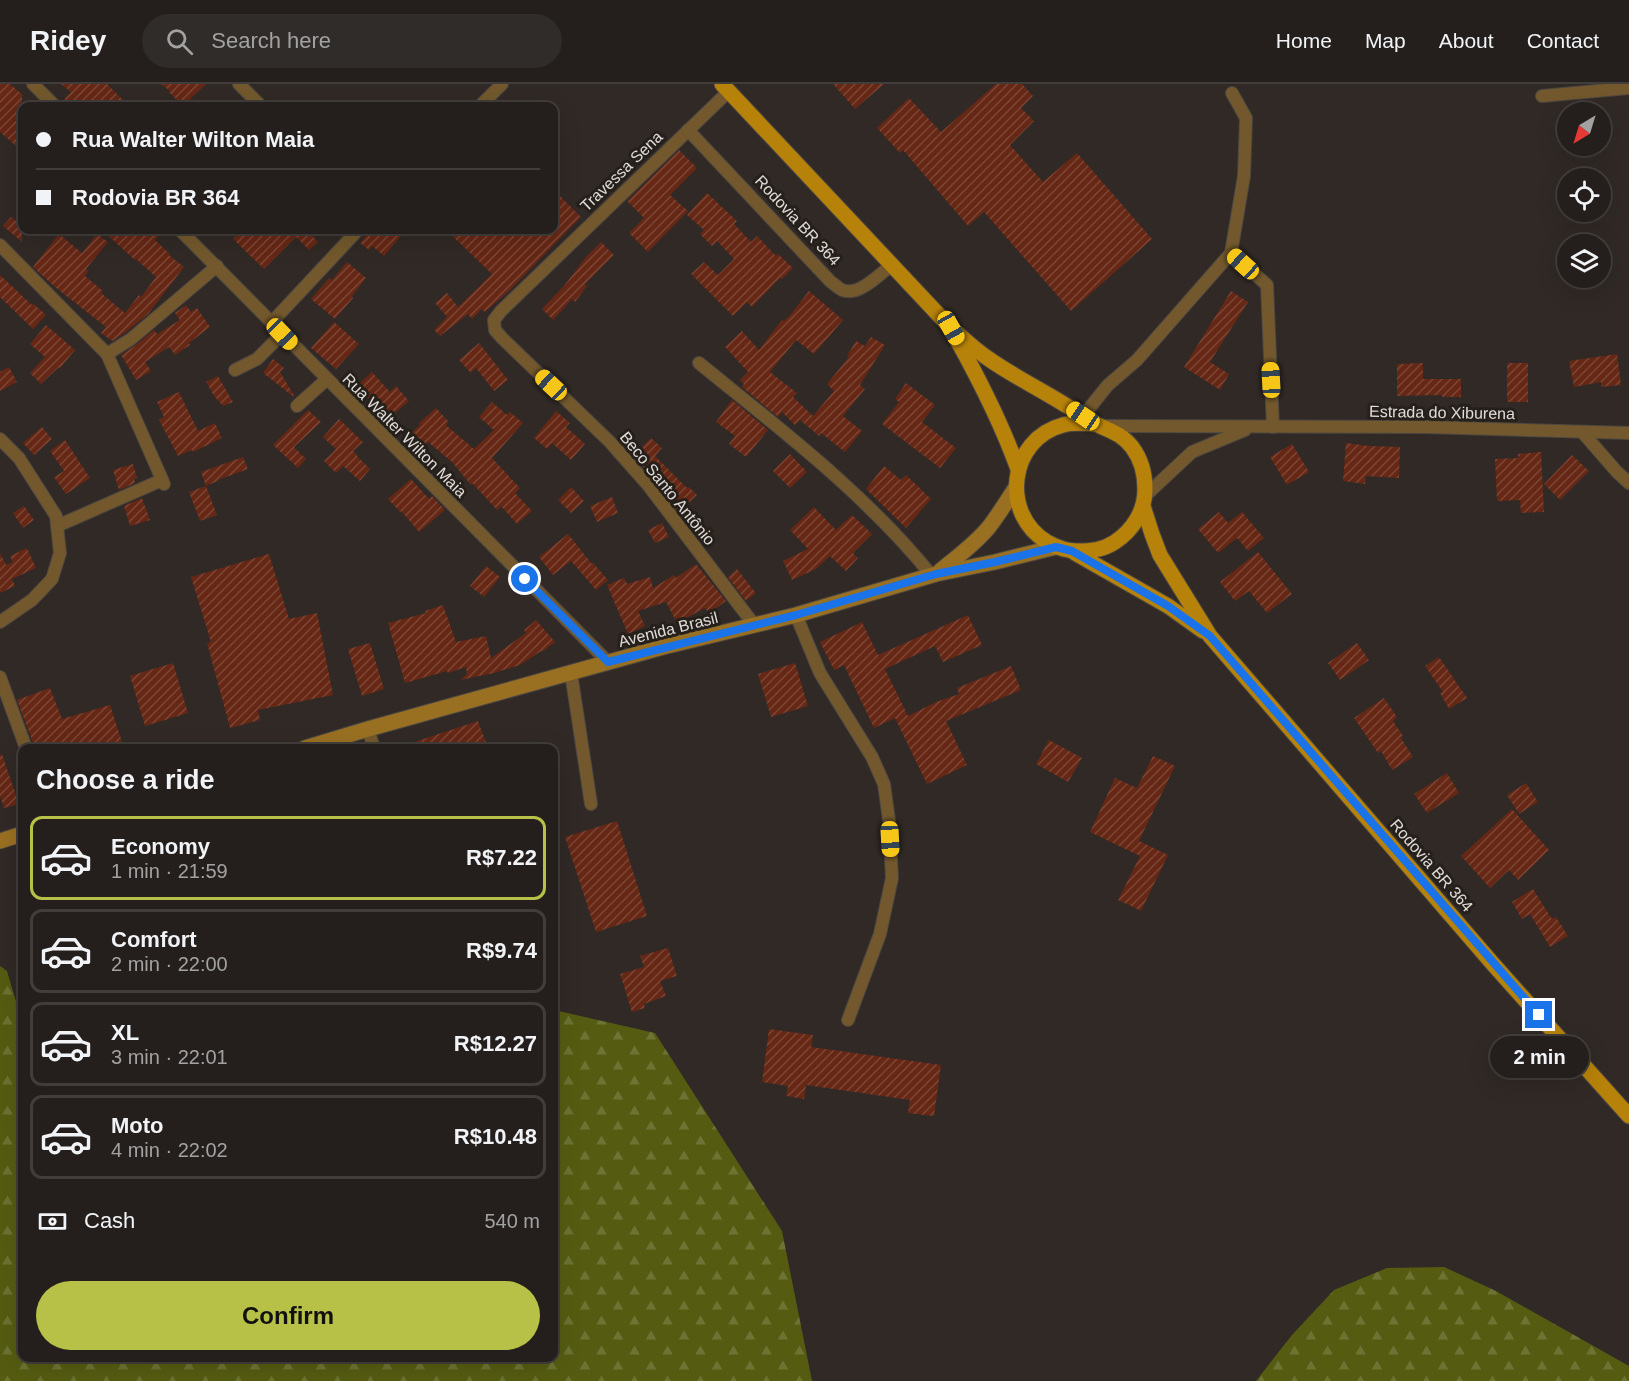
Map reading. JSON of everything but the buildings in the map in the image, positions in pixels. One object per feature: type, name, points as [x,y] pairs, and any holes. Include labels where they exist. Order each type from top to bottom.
[{"type":"main road","name":"Rodovia BR 364","points":[[725,88],[951,328],[985,357],[1093,422],[1118,434],[1131,446],[1141,462],[1145,478],[1144,501],[1160,555],[1210,636],[1493,964],[1629,1116]]},
{"type":"main road","name":"Rodovia BR 364","points":[[951,328],[1004,430],[1018,469]]},
{"type":"main road","name":"Rodovia BR 364","points":[[1093,422],[1070,423],[1047,431],[1024,454],[1018,469],[1016,487],[1018,506],[1027,523],[1039,537],[1056,547],[1090,552],[1108,546],[1124,536],[1136,523],[1144,501]]},
{"type":"main road","name":"Rodovia BR 364","points":[[1072,551],[1168,606],[1210,636]]},
{"type":"street","points":[[33,84],[52,102]]},
{"type":"street","points":[[239,84],[257,102]]},
{"type":"street","points":[[484,102],[502,84]]},
{"type":"street","name":"Travessa Sena","points":[[495,330],[494,320],[501,311],[688,130],[725,88]]},
{"type":"street","points":[[1542,96],[1629,88]]},
{"type":"street","points":[[1093,422],[1108,385],[1137,360],[1231,253],[1244,176],[1246,118],[1232,93]]},
{"type":"street","name":"Rodovia BR 364","points":[[688,130],[841,289],[850,292],[858,291],[892,265]]},
{"type":"street","name":"Rua Walter Wilton Maia","points":[[184,234],[608,662]]},
{"type":"street","points":[[272,322],[354,234]]},
{"type":"street","points":[[0,245],[106,354],[163,482],[57,526]]},
{"type":"street","points":[[1231,253],[1267,285],[1273,427]]},
{"type":"street","points":[[106,354],[131,339],[217,266]]},
{"type":"street","name":"Beco Santo Antônio","points":[[495,330],[618,451],[648,485],[755,626]]},
{"type":"street","points":[[236,370],[257,360],[282,334]]},
{"type":"street","points":[[699,363],[793,440],[880,518],[934,575]]},
{"type":"street","points":[[297,406],[327,380]]},
{"type":"street","name":"Estrada do Xiburena","points":[[1093,422],[1253,427],[1426,427],[1629,433]]},
{"type":"street","name":"Estrada do Xiburena","points":[[1144,501],[1192,452],[1253,427]]},
{"type":"street","points":[[1583,433],[1629,483]]},
{"type":"street","points":[[0,439],[19,458],[56,516],[60,553],[52,579],[32,600],[0,622]]},
{"type":"street","name":"Avenida Brasil","points":[[934,575],[973,544],[988,528],[1016,487]]},
{"type":"street","name":"Avenida Brasil","points":[[318,744],[663,647],[755,626],[934,575],[1056,547]]},
{"type":"street","points":[[796,615],[820,674],[872,757],[884,784],[889,820],[892,879],[880,934],[848,1020]]},
{"type":"street","points":[[571,673],[591,804]]},
{"type":"street","points":[[0,677],[25,744]]},
{"type":"street","points":[[368,729],[373,744]]},
{"type":"street","points":[[0,841],[18,835]]},
{"type":"green space","points":[[0,966],[7,971],[18,1008],[18,1362],[558,1362],[558,1011],[655,1033],[782,1231],[812,1381],[0,1381]]},
{"type":"green space","points":[[1444,1267],[1496,1291],[1629,1366],[1629,1381],[1256,1381],[1292,1335],[1334,1290],[1387,1268]]},
{"type":"route","points":[[525,579],[608,662],[755,626],[936,574],[1056,547],[1072,551],[1168,606],[1210,636],[1539,1015]]}]
